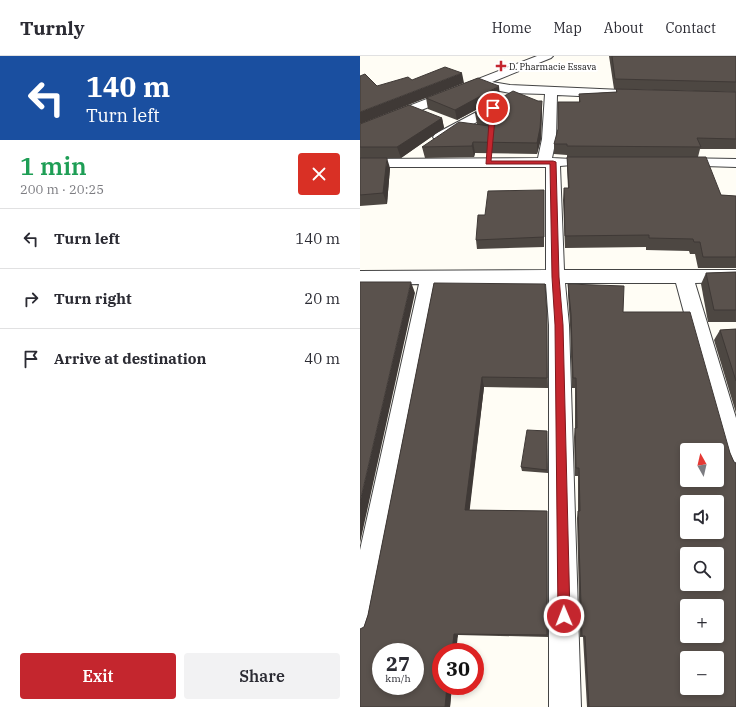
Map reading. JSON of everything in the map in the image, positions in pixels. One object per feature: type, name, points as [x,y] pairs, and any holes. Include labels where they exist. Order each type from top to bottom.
[{"type":"street","points":[[360,130],[547,56]]},
{"type":"street","points":[[478,83],[510,89],[633,95]]},
{"type":"street","points":[[404,163],[442,136],[523,90]]},
{"type":"street","points":[[551,91],[548,162],[559,333],[565,707]]},
{"type":"street","points":[[492,124],[493,108]]},
{"type":"street","points":[[411,109],[431,117]]},
{"type":"street","points":[[444,122],[457,127],[477,130]]},
{"type":"street","points":[[488,163],[489,147]]},
{"type":"street","points":[[360,163],[585,162]]},
{"type":"street","points":[[664,162],[736,163]]},
{"type":"street","points":[[684,276],[736,461]]},
{"type":"street","points":[[360,278],[736,276]]},
{"type":"street","points":[[360,617],[430,277]]},
{"type":"street","points":[[700,331],[721,331]]},
{"type":"building","points":[[612,56],[736,56],[736,82],[615,79]]},
{"type":"building","points":[[445,67],[462,73],[360,112],[360,76],[365,74],[377,86],[408,77],[412,80]]},
{"type":"building","points":[[478,78],[499,86],[455,110],[426,98]]},
{"type":"building","points":[[616,89],[736,92],[736,139],[697,138],[701,147],[567,146],[567,144],[554,144],[558,129],[558,102],[580,102],[579,94],[617,92]]},
{"type":"building","points":[[513,91],[538,101],[542,101],[540,128],[537,143],[473,142],[472,146],[422,147],[459,122],[490,126],[495,125],[498,119],[495,116],[475,113]]},
{"type":"building","points":[[409,105],[442,118],[397,147],[360,147],[360,124]]},
{"type":"building","points":[[567,157],[706,157],[721,195],[736,196],[736,257],[703,257],[700,242],[694,242],[693,239],[649,238],[649,235],[565,236],[564,188],[569,188]]},
{"type":"building","points":[[360,158],[387,158],[383,193],[360,195]]},
{"type":"building","points":[[544,190],[544,237],[476,240],[478,215],[485,215],[488,191]]},
{"type":"building","points":[[736,272],[736,310],[714,310],[706,273]]},
{"type":"building","points":[[360,282],[411,282],[360,502]]},
{"type":"building","points":[[434,283],[545,284],[547,314],[547,378],[482,377],[465,510],[547,511],[547,635],[454,634],[453,643],[432,643],[432,695],[446,695],[445,707],[360,707],[360,629],[364,627],[368,615]]},
{"type":"building","points":[[568,284],[624,286],[623,312],[690,312],[730,453],[734,462],[736,463],[736,707],[589,707],[585,636],[582,636],[578,511],[580,511],[579,468],[576,468],[575,428],[577,428],[576,378],[573,378],[571,314]]},
{"type":"building","points":[[736,329],[736,381],[720,330]]},
{"type":"building","points":[[527,430],[547,431],[547,470],[521,467]]},
{"type":"place","name":"D. Pharmacie Essava","points":[[501,66]]},
{"type":"route","points":[[493,108],[488,163],[553,162],[555,277],[559,325],[564,616]]}]
